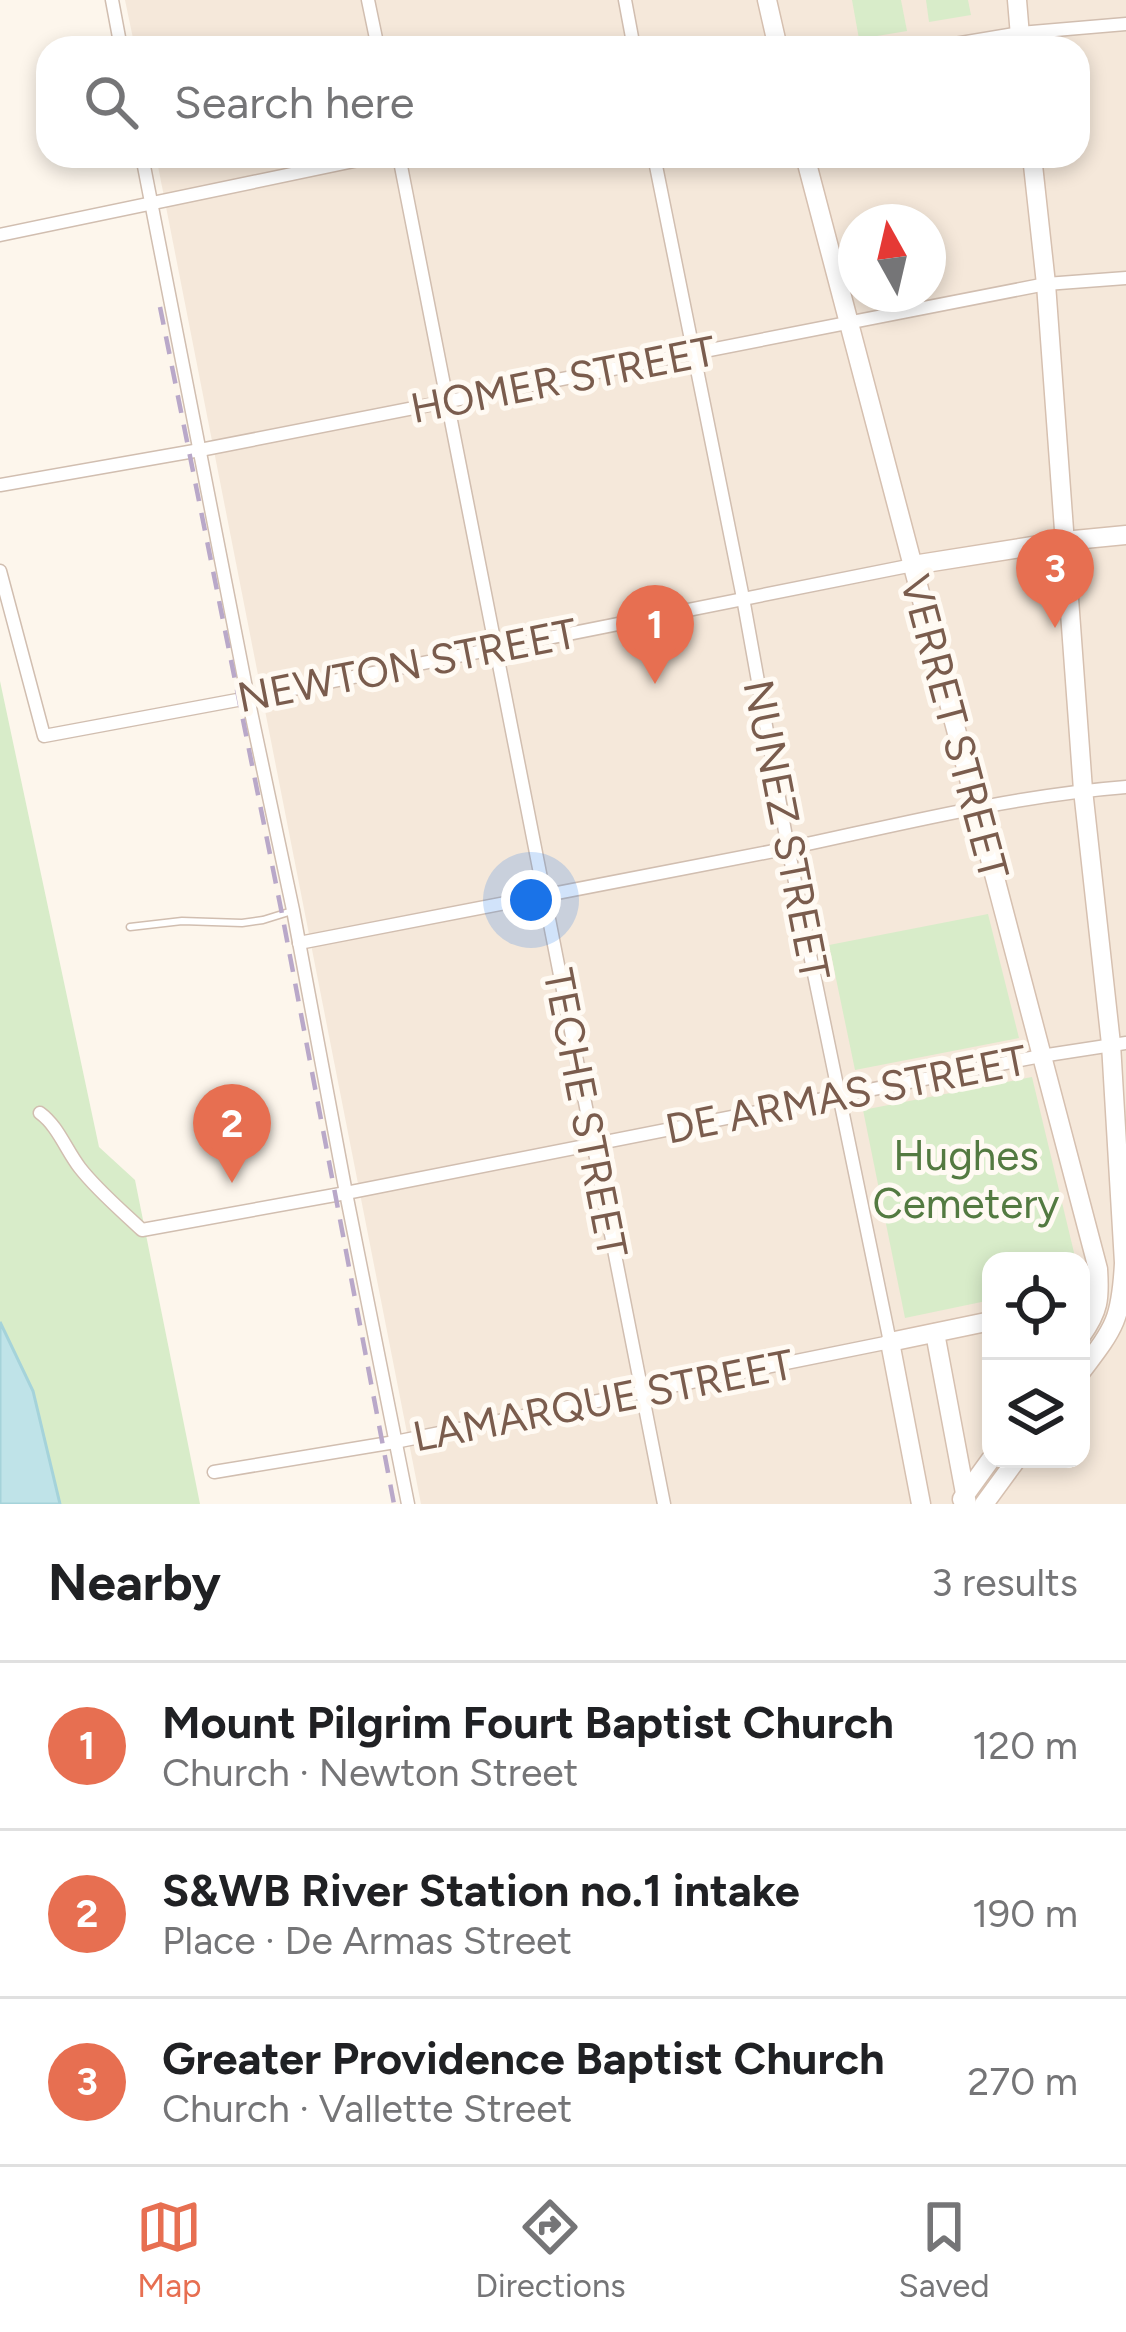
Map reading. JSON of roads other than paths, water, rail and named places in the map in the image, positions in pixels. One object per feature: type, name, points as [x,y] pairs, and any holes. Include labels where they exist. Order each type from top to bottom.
[{"type":"main road","points":[[766,0],[775,36]]},
{"type":"main road","points":[[1017,0],[1020,36]]},
{"type":"main road","name":"VERRET STREET","points":[[809,168],[1099,1269],[1090,1300]]},
{"type":"main road","points":[[1033,168],[1083,790],[1118,1044],[1125,1298],[1112,1331],[1090,1360]]},
{"type":"main road","name":"NEWTON STREET","points":[[913,565],[1126,535]]},
{"type":"main road","points":[[1090,1300],[1125,1298]]},
{"type":"main road","name":"LAMARQUE STREET","points":[[890,1342],[982,1324]]},
{"type":"main road","points":[[934,1333],[968,1502]]},
{"type":"main road","name":"NUNEZ STREET","points":[[890,1342],[921,1504]]},
{"type":"main road","points":[[968,1502],[986,1468]]},
{"type":"main road","points":[[968,1502],[1007,1468]]},
{"type":"street","points":[[112,0],[119,36]]},
{"type":"street","points":[[368,0],[376,36]]},
{"type":"street","points":[[625,0],[632,36]]},
{"type":"street","points":[[1046,36],[1126,24]]},
{"type":"street","points":[[144,168],[408,1504]]},
{"type":"street","points":[[0,235],[320,168]]},
{"type":"street","name":"TECHE STREET","points":[[401,168],[664,1504]]},
{"type":"street","name":"NUNEZ STREET","points":[[656,168],[788,848],[890,1342]]},
{"type":"street","name":"HOMER STREET","points":[[0,485],[446,403],[1046,284],[1126,278]]},
{"type":"street","name":"NEWTON STREET","points":[[0,571],[44,736],[913,565]]},
{"type":"street","points":[[299,943],[977,807],[1126,787]]},
{"type":"street","name":"DE ARMAS STREET","points":[[40,1113],[92,1181],[142,1230],[1118,1044]]},
{"type":"street","name":"LAMARQUE STREET","points":[[214,1472],[395,1442],[890,1342]]},
{"type":"lane","points":[[130,926],[263,920],[293,910]]},
{"type":"water","points":[[0,1322],[33,1391],[60,1504],[0,1504]]},
{"type":"railway","points":[[160,307],[394,1504]]},
{"type":"place","name":"Greater Providence Baptist Church","points":[[1055,628]]},
{"type":"place","name":"Mount Pilgrim Fourt Baptist Church","points":[[655,684]]},
{"type":"place","name":"S&WB River Station no.1 intake","points":[[232,1183]]},
{"type":"park label","name":"Hughes Cemetery","points":[[966,1179]]}]
